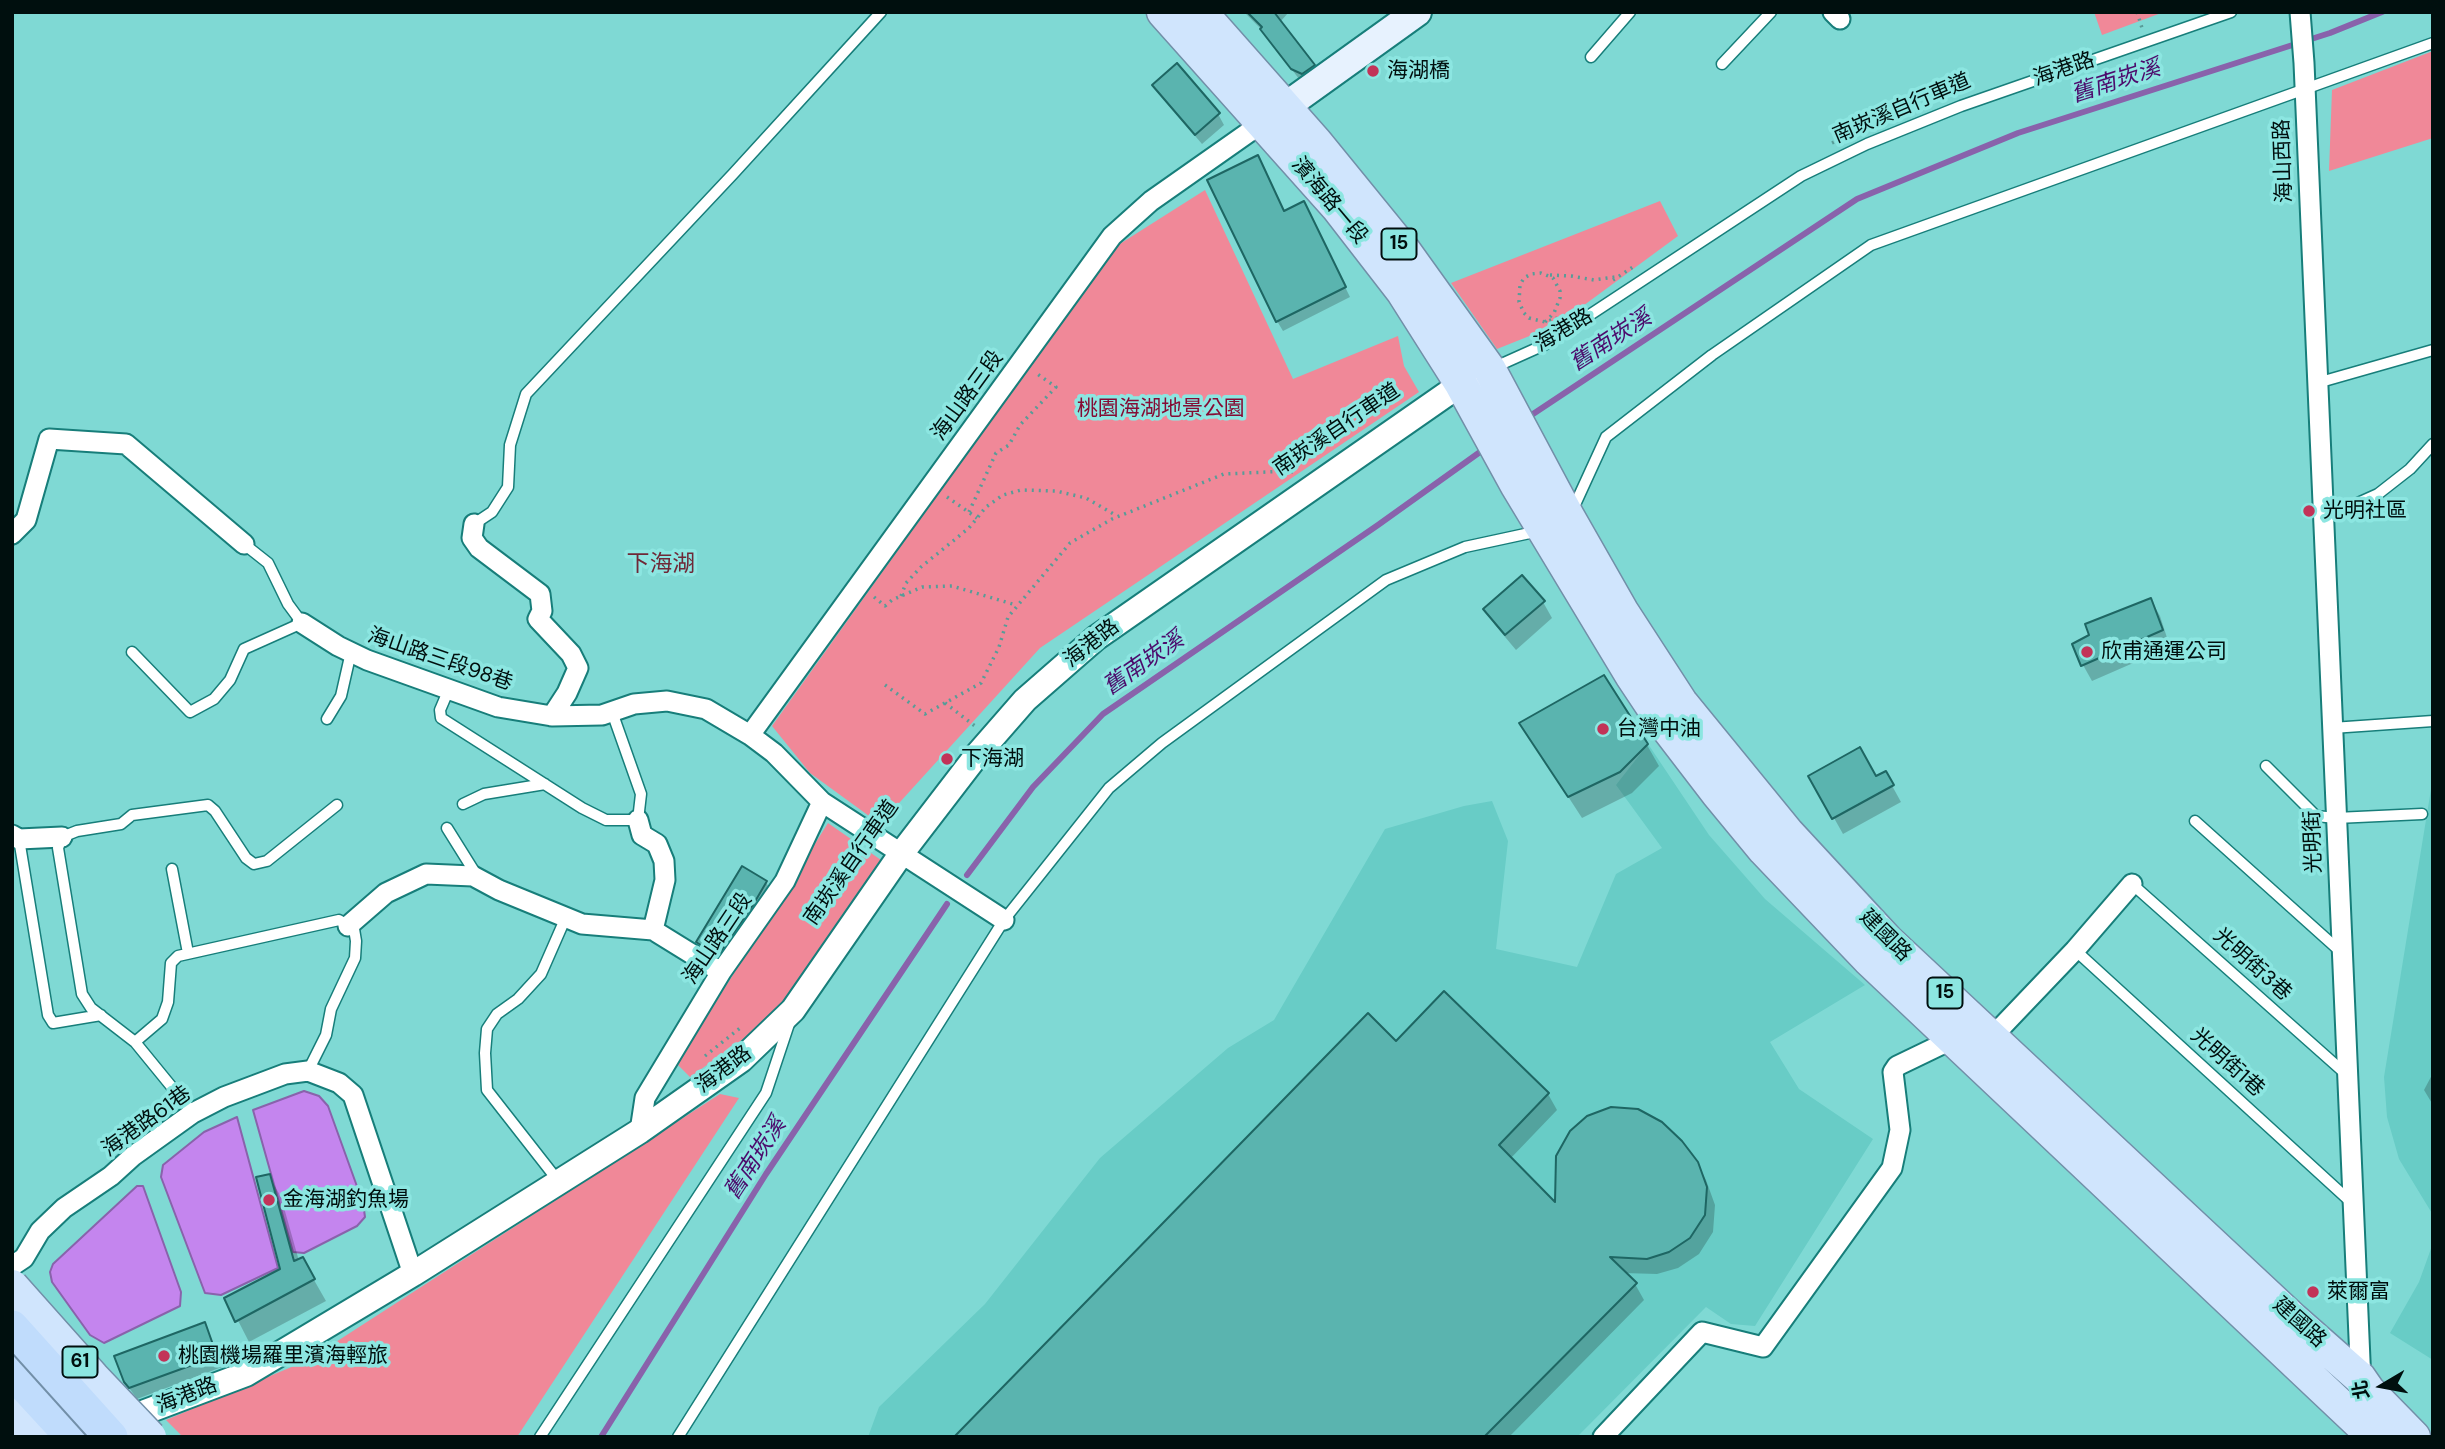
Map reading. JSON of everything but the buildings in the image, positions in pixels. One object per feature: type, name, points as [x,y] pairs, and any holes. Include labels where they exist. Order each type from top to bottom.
[{"type":"highway","name":"61","points":[[12,1327],[88,1436]]},
{"type":"highway","points":[[12,1372],[88,1436]]},
{"type":"main road","name":"濱海路一段","points":[[1163,12],[1273,115],[1316,142],[1404,250],[1495,380]]},
{"type":"main road","name":"濱海路一段","points":[[1201,12],[1337,207],[1402,291],[1467,395]]},
{"type":"main road","points":[[1273,115],[1417,12]]},
{"type":"main road","name":"15","points":[[1495,380],[1536,486]]},
{"type":"main road","name":"15","points":[[1467,395],[1536,486]]},
{"type":"main road","name":"建國路","points":[[1536,486],[1631,676],[1661,720],[1764,850],[1818,908],[1952,1039],[2368,1432]]},
{"type":"main road","name":"建國路","points":[[1556,524],[1622,611],[1681,702],[1788,833],[1887,940],[2293,1319],[2360,1378],[2369,1391],[2415,1436]]},
{"type":"main road","name":"61","points":[[12,1286],[150,1437]]},
{"type":"main road","points":[[12,1413],[33,1437]]},
{"type":"street","name":"海山西路","points":[[2300,12],[2311,256]]},
{"type":"street","name":"海山路三段","points":[[750,735],[1112,236],[1151,201],[1273,115]]},
{"type":"street","name":"光明街","points":[[2311,256],[2360,1378],[2368,1432]]},
{"type":"street","name":"海港路","points":[[88,1436],[246,1374],[413,1274],[640,1131],[741,1060],[793,1010],[901,854],[1024,700],[1096,638],[1467,395],[1495,380]]},
{"type":"street","points":[[12,534],[26,520],[49,439],[127,444],[244,544]]},
{"type":"street","points":[[474,524],[472,538],[479,548],[540,594],[542,611],[538,619],[571,654],[578,668],[567,693],[552,716]]},
{"type":"street","name":"海山路三段98巷","points":[[302,623],[351,652],[498,707],[552,716],[602,715],[634,704],[667,701],[706,709],[774,753],[822,802],[1004,920]]},
{"type":"street","name":"海山路三段","points":[[640,1131],[645,1098],[721,972],[785,881],[822,802]]},
{"type":"street","points":[[638,820],[642,835],[657,845],[664,861],[665,880],[653,930]]},
{"type":"street","points":[[16,837],[62,837]]},
{"type":"street","points":[[348,926],[386,893],[426,874],[473,876],[582,924],[653,930],[721,972]]},
{"type":"street","points":[[1992,1037],[2075,950],[2132,884]]},
{"type":"street","points":[[1602,1437],[1702,1332],[1763,1347],[1892,1168],[1900,1130],[1893,1072],[1906,1061],[1952,1039]]},
{"type":"street","points":[[308,1071],[340,1083],[353,1095],[413,1274]]},
{"type":"street","name":"海港路61巷","points":[[12,1266],[24,1258],[40,1231],[64,1208],[111,1176],[133,1156],[192,1113],[224,1097],[285,1074],[308,1071]]},
{"type":"street","points":[[12,1350],[88,1436]]},
{"type":"lane","points":[[474,524],[492,512],[508,487],[510,445],[526,394],[881,12]]},
{"type":"lane","points":[[1591,57],[1630,12]]},
{"type":"lane","points":[[1722,64],[1771,12]]},
{"type":"lane","name":"海港路","points":[[1495,380],[1801,176],[1867,144],[1961,106],[2231,12]]},
{"type":"lane","points":[[678,1437],[1004,920],[1109,788],[1162,743],[1386,580],[1465,547],[1556,524],[1606,437],[1712,355],[1871,245],[2433,43]]},
{"type":"lane","points":[[2317,383],[2433,350]]},
{"type":"lane","points":[[2323,512],[2349,508],[2378,494],[2410,469],[2433,444]]},
{"type":"lane","points":[[132,652],[190,712],[214,699],[230,680],[244,649],[302,623],[288,604],[268,563],[244,544]]},
{"type":"lane","points":[[327,719],[341,696],[351,652]]},
{"type":"lane","points":[[449,689],[440,710],[441,718],[606,820],[638,820],[641,794],[612,712]]},
{"type":"lane","points":[[2332,728],[2433,721]]},
{"type":"lane","points":[[2266,766],[2316,816],[2336,818],[2422,814]]},
{"type":"lane","points":[[463,803],[484,794],[545,784]]},
{"type":"lane","points":[[192,1113],[135,1042],[91,1008],[82,994],[58,848],[62,837],[77,831],[121,824],[132,815],[208,805],[215,811],[246,858],[254,864],[267,861],[337,806]]},
{"type":"lane","points":[[2195,821],[2342,953]]},
{"type":"lane","points":[[447,828],[482,882]]},
{"type":"lane","points":[[16,837],[48,1015],[53,1023],[101,1015]]},
{"type":"lane","points":[[172,869],[188,953]]},
{"type":"lane","name":"光明街3巷","points":[[2132,884],[2347,1076]]},
{"type":"lane","points":[[559,1182],[487,1090],[485,1053],[488,1029],[497,1014],[518,999],[541,974],[566,917]]},
{"type":"lane","points":[[135,1042],[162,1019],[168,1002],[172,963],[178,957],[339,920],[354,929],[355,958],[331,1009],[326,1035],[308,1071]]},
{"type":"lane","name":"光明街1巷","points":[[2075,950],[2353,1204]]},
{"type":"lane","points":[[540,1437],[766,1093],[793,1010]]},
{"type":"path","points":[[2137,12],[2142,28]]},
{"type":"path","points":[[1548,275],[1553,278],[1560,291],[1560,298],[1554,313],[1545,322],[1529,318],[1519,302],[1520,285],[1524,278],[1531,274],[1571,276],[1594,280],[1620,275]]},
{"type":"path","points":[[969,512],[996,453],[1009,445],[1020,425],[1056,387],[1020,362]]},
{"type":"path","name":"南崁溪自行車道","points":[[1117,516],[1224,474],[1289,471],[1301,474],[1290,482]]},
{"type":"path","points":[[931,485],[977,518]]},
{"type":"path","points":[[885,685],[925,714],[981,683],[999,647],[1008,617],[1017,605],[1070,543],[1117,516],[1086,498],[1056,491],[1021,491],[1003,495],[986,507],[969,528],[921,567],[906,583],[901,596]]},
{"type":"path","points":[[859,585],[886,606],[892,600],[922,587],[952,586],[1017,605]]},
{"type":"path","points":[[945,703],[980,730]]},
{"type":"path","points":[[695,1064],[749,1021]]},
{"type":"shaded area","points":[[1648,744],[1709,835],[1765,899],[1865,985],[1770,1042],[1799,1089],[1873,1139],[1755,1326],[1731,1324],[1706,1307],[1577,1437],[868,1437],[879,1407],[985,1304],[1100,1158],[1228,1048],[1274,1020],[1385,829],[1464,806],[1492,801],[1508,841],[1496,949],[1577,967],[1616,874],[1662,848],[1616,785]]},
{"type":"shaded area","points":[[2433,777],[2433,1215],[2399,1159],[2387,1117],[2384,1077]]},
{"type":"shaded area","points":[[304,1091],[319,1096],[328,1106],[363,1203],[365,1217],[357,1226],[304,1253],[293,1252],[253,1110]]},
{"type":"shaded area","points":[[237,1117],[278,1268],[221,1295],[205,1293],[161,1177],[163,1165],[204,1132]]},
{"type":"shaded area","points":[[137,1186],[143,1186],[181,1292],[180,1306],[104,1343],[90,1335],[52,1282],[50,1272],[53,1264]]},
{"type":"shaded area","points":[[2433,1243],[2433,1360],[2390,1333],[2419,1282]]},
{"type":"green space","points":[[2094,12],[2164,12],[2102,35]]},
{"type":"green space","points":[[2433,51],[2433,138],[2329,171],[2332,90]]},
{"type":"green space","name":"桃園海湖地景公園","points":[[1205,190],[1293,379],[1398,336],[1404,366],[1419,392],[1040,648],[880,824],[810,773],[772,726],[1115,247]]},
{"type":"green space","points":[[1660,201],[1678,236],[1557,325],[1497,349],[1451,283]]},
{"type":"green space","points":[[828,823],[881,860],[779,1014],[690,1077],[677,1064]]},
{"type":"green space","points":[[720,1094],[739,1098],[517,1437],[183,1437],[166,1420],[308,1360]]},
{"type":"waterway","name":"舊南崁溪","points":[[1527,418],[1857,199],[2018,133],[2330,33],[2382,12]]},
{"type":"waterway","name":"舊南崁溪","points":[[967,875],[1033,787],[1103,714],[1487,447]]},
{"type":"waterway","name":"舊南崁溪","points":[[601,1437],[766,1174],[947,904]]},
{"type":"place","name":"海湖橋","points":[[1373,71]]},
{"type":"place","name":"光明社區","points":[[2309,511]]},
{"type":"place","name":"欣甫通運公司","points":[[2087,652]]},
{"type":"place","name":"台灣中油","points":[[1603,729]]},
{"type":"place","name":"下海湖","points":[[947,759]]},
{"type":"place","name":"金海湖釣魚場","points":[[269,1200]]},
{"type":"place","name":"萊爾富","points":[[2313,1292]]},
{"type":"place","name":"桃園機場羅里濱海輕旅","points":[[164,1356]]},
{"type":"district","name":"下海湖","points":[[661,565]]}]
